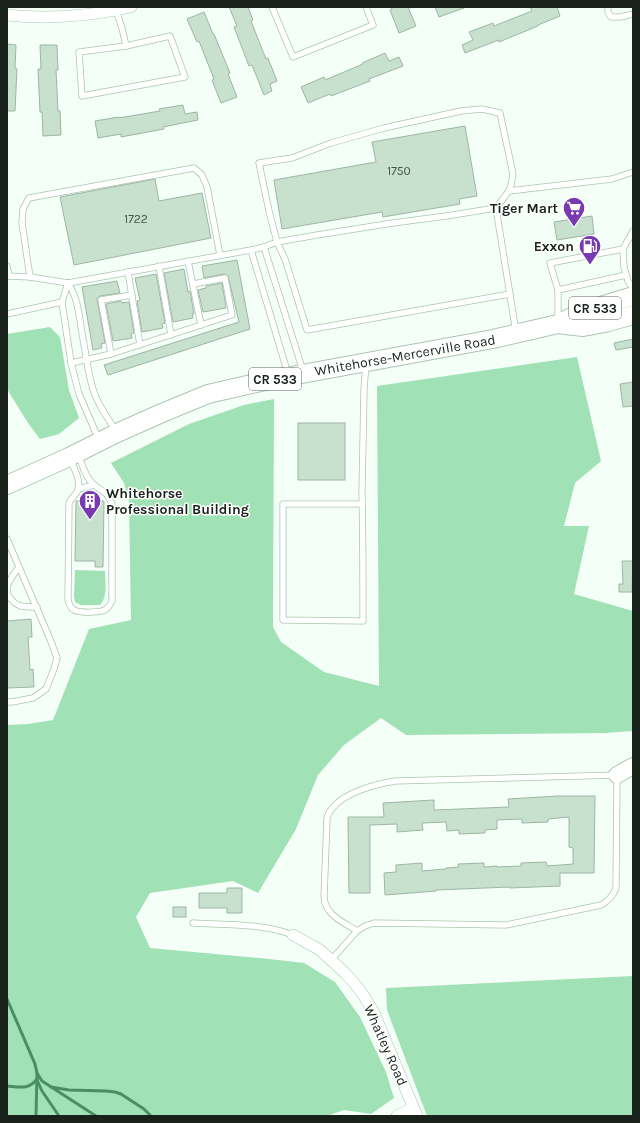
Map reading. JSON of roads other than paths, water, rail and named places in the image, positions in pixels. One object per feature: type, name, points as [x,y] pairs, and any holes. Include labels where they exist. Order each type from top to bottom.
[{"type":"main road","name":"Whitehorse-Mercerville Road","points":[[7,485],[117,433],[208,394],[296,375],[516,334],[558,324],[581,312],[633,296]]},
{"type":"main road","name":"Whitehorse-Mercerville Road","points":[[558,324],[583,327],[633,315]]},
{"type":"main road","points":[[617,775],[633,766]]},
{"type":"street","points":[[7,15],[43,17],[72,16],[102,13],[131,7]]},
{"type":"street","name":"Whatley Road","points":[[293,935],[320,950],[344,972],[364,996],[374,1013],[415,1112]]},
{"type":"street","points":[[397,1116],[415,1112]]},
{"type":"lane","points":[[272,7],[293,57],[374,25],[366,7]]},
{"type":"lane","points":[[608,7],[608,12],[611,16],[620,17],[633,14]]},
{"type":"lane","points":[[116,9],[126,46]]},
{"type":"lane","points":[[170,36],[185,77],[82,96],[79,52],[126,46],[170,36]]},
{"type":"lane","points":[[7,266],[8,276],[30,277],[68,283],[251,250],[277,242],[496,208],[509,191],[513,174],[500,114],[482,109],[461,111],[384,128],[331,144],[292,158],[259,163],[268,211],[277,242],[285,259],[307,330],[510,294]]},
{"type":"lane","points":[[30,277],[22,223],[23,209],[29,198],[194,168],[202,175],[207,186],[220,255]]},
{"type":"lane","points":[[509,191],[612,179],[633,172]]},
{"type":"lane","points":[[496,208],[516,334]]},
{"type":"lane","points":[[633,231],[623,249],[626,275],[633,288]]},
{"type":"lane","points":[[264,247],[296,375]]},
{"type":"lane","points":[[558,324],[558,290],[550,263],[623,249]]},
{"type":"lane","points":[[251,250],[296,375]]},
{"type":"lane","points":[[188,261],[201,325]]},
{"type":"lane","points":[[159,266],[171,335]]},
{"type":"lane","points":[[128,272],[140,345]]},
{"type":"lane","points":[[558,290],[626,275]]},
{"type":"lane","points":[[71,363],[111,354],[232,315],[226,278],[193,284]]},
{"type":"lane","points":[[68,283],[62,302],[71,363],[79,394],[99,442]]},
{"type":"lane","points":[[68,283],[74,292],[77,304],[91,384],[100,405],[117,433]]},
{"type":"lane","points":[[111,354],[101,300],[132,295]]},
{"type":"lane","points":[[7,314],[62,302]]},
{"type":"lane","points":[[362,504],[283,504],[283,620],[363,621],[362,504],[364,389],[367,362]]},
{"type":"lane","points":[[73,455],[89,479],[94,485],[106,493],[112,504],[112,602],[109,608],[100,612],[78,612],[70,606],[68,600],[69,503],[78,489],[73,455]]},
{"type":"lane","points":[[78,489],[94,485]]},
{"type":"lane","points":[[7,539],[37,607],[57,658],[46,689],[33,698],[7,702]]},
{"type":"lane","points":[[19,568],[7,587],[10,597],[14,603],[20,606],[37,607]]},
{"type":"lane","points":[[331,960],[357,931],[374,923],[506,926],[601,905],[608,902],[613,896],[616,888],[617,775],[395,781],[366,787],[336,803],[327,818],[324,902],[330,913],[357,931]]},
{"type":"lane","points":[[193,923],[255,926],[293,935]]},
{"type":"waterway","points":[[7,999],[35,1064],[37,1073],[36,1116]]},
{"type":"waterway","points":[[37,1073],[42,1081],[96,1116]]},
{"type":"waterway","points":[[7,1086],[27,1086],[31,1085],[37,1079]]},
{"type":"waterway","points":[[37,1080],[42,1091],[59,1116]]},
{"type":"waterway","points":[[51,1087],[69,1090],[115,1092],[121,1094],[144,1109],[151,1116]]},
{"type":"place","name":"Tiger Mart","points":[[574,228]]},
{"type":"place","name":"Exxon","points":[[590,266]]},
{"type":"place","name":"Whitehorse Professional Building","points":[[90,520]]}]
